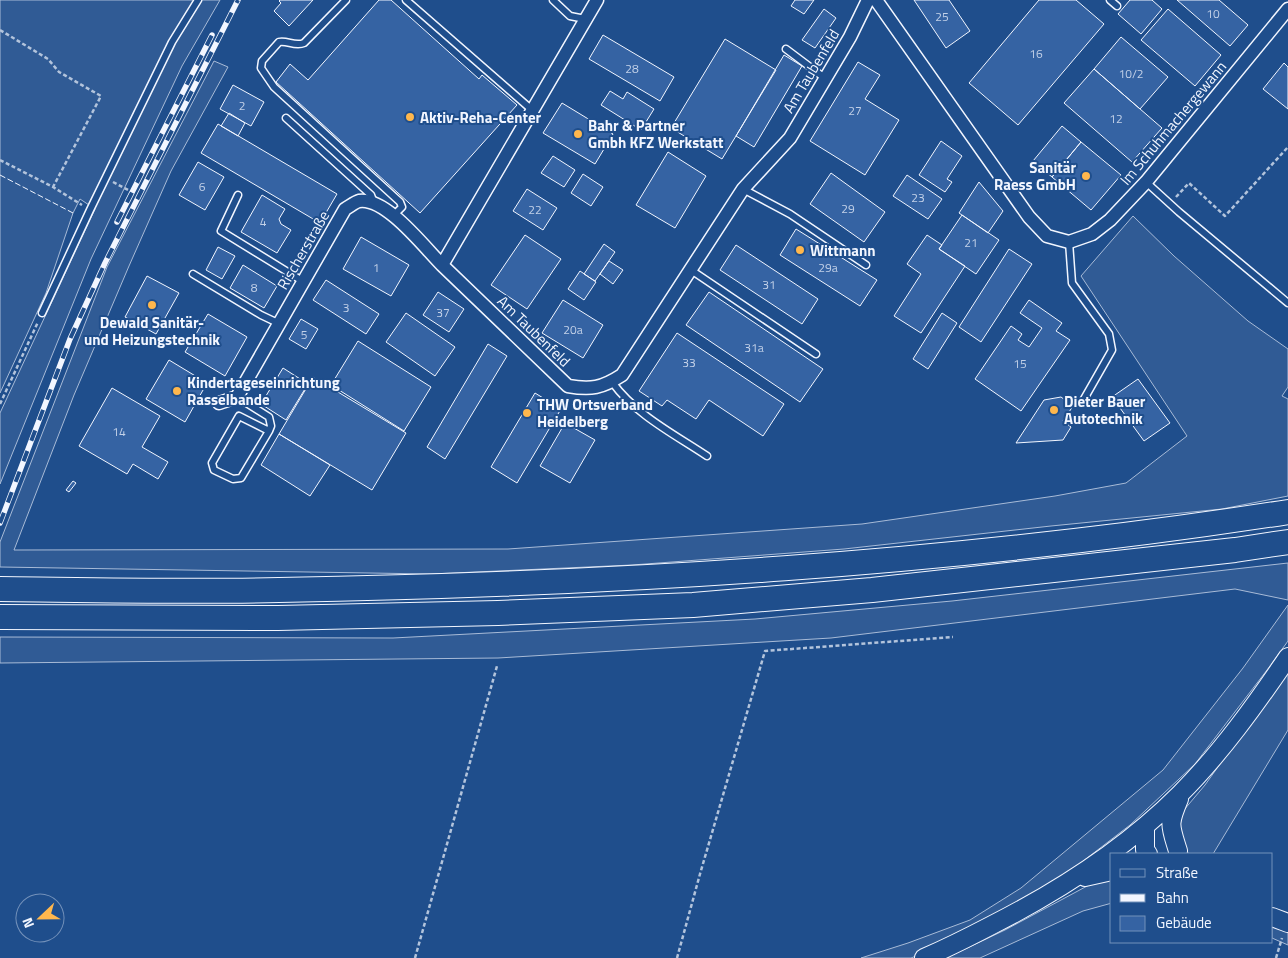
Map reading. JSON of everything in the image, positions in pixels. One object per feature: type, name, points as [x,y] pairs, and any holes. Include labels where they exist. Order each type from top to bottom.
[{"type":"highway","points":[[0,589],[276,590],[459,586],[729,573],[1035,546],[1288,512]]},
{"type":"highway","points":[[0,617],[278,618],[498,613],[693,605],[872,590],[1235,550],[1288,542]]},
{"type":"main road","points":[[1113,853],[1144,828],[1182,792],[1247,715],[1288,657]]},
{"type":"main road","points":[[1180,853],[1172,832],[1170,820],[1182,792]]},
{"type":"main road","points":[[1144,828],[1161,836],[1180,853]]},
{"type":"main road","points":[[1144,828],[1148,853]]},
{"type":"main road","points":[[924,958],[1020,911],[1070,882],[1110,855]]},
{"type":"main road","points":[[1070,882],[1110,871]]},
{"type":"street","points":[[374,202],[394,215],[442,265],[596,0]]},
{"type":"street","name":"Am Taubenfeld","points":[[442,265],[568,386],[586,389],[607,385],[612,382],[622,375],[743,190],[790,138],[850,37],[868,0]]},
{"type":"street","points":[[876,0],[1029,217],[1048,236],[1070,242]]},
{"type":"street","name":"Im Schuhmachergewann","points":[[1070,242],[1092,234],[1110,220],[1146,182],[1288,9]]},
{"type":"street","name":"Rischerstraße","points":[[237,397],[345,209],[358,202],[374,202]]},
{"type":"street","points":[[219,403],[237,397]]},
{"type":"lane","points":[[42,313],[172,42],[198,0]]},
{"type":"lane","points":[[346,0],[304,44],[279,42],[262,61],[261,68],[274,86],[400,202],[402,207],[394,215]]},
{"type":"lane","points":[[406,0],[532,110]]},
{"type":"lane","points":[[553,0],[570,16],[586,19]]},
{"type":"lane","points":[[1110,0],[1116,6]]},
{"type":"lane","points":[[786,49],[826,79]]},
{"type":"lane","points":[[286,118],[371,195],[374,202]]},
{"type":"lane","points":[[1146,182],[1288,302]]},
{"type":"lane","points":[[743,190],[790,214],[866,265]]},
{"type":"lane","points":[[238,195],[221,231],[304,282]]},
{"type":"lane","points":[[1070,242],[1072,283],[1109,334],[1112,350],[1084,399]]},
{"type":"lane","points":[[691,270],[816,354]]},
{"type":"lane","points":[[193,274],[260,315],[280,324]]},
{"type":"lane","points":[[612,382],[620,393],[640,412],[707,456]]},
{"type":"lane","points":[[237,397],[269,417],[271,426],[269,431],[241,478],[234,479],[214,470],[212,463],[239,416],[269,431]]},
{"type":"path","points":[[0,30],[48,58],[59,72],[101,96],[53,187]]},
{"type":"path","points":[[1170,204],[1189,183],[1225,216],[1288,147]]},
{"type":"path","points":[[0,160],[53,187],[90,210]]},
{"type":"path","points":[[116,183],[132,192]]},
{"type":"path","points":[[0,404],[42,313]]},
{"type":"path","points":[[677,958],[765,651],[952,637]]},
{"type":"path","points":[[415,958],[497,666]]},
{"type":"path","points":[[1276,958],[1282,921]]},
{"type":"shaded area","points":[[0,0],[220,0],[182,66],[91,259],[0,484],[0,413],[95,209],[80,199],[73,213],[46,293],[0,393]]},
{"type":"shaded area","points":[[214,61],[228,67],[171,171],[74,395],[14,550],[508,549],[862,524],[1055,496],[1126,483],[1187,436],[1081,276],[1133,216],[1174,256],[1248,321],[1288,349],[1288,387],[1282,396],[1288,399],[1288,496],[1222,509],[844,549],[632,565],[431,574],[0,567],[0,542],[107,267]]},
{"type":"shaded area","points":[[1288,563],[1288,600],[1235,589],[831,638],[498,658],[0,663],[0,637],[393,638],[755,619],[952,601]]},
{"type":"shaded area","points":[[1288,605],[1288,641],[1195,764],[1130,825],[1069,872],[1022,903],[929,951],[911,958],[861,958],[970,920],[1021,888],[1163,770],[1243,668]]},
{"type":"shaded area","points":[[1288,669],[1288,730],[1214,853],[1188,853],[1179,841],[1178,817],[1205,785]]},
{"type":"shaded area","points":[[1110,879],[1110,904],[1083,911],[980,958],[946,958],[1005,930],[1089,885]]},
{"type":"shaded area","points":[[1273,925],[1288,929],[1288,945],[1273,938]]},
{"type":"building","points":[[280,0],[313,0],[289,26],[274,11],[281,3]]},
{"type":"building","name":"Aktiv-Reha-Center","points":[[379,0],[391,0],[479,79],[482,75],[517,105],[420,213],[276,82],[290,64],[308,80]]},
{"type":"building","points":[[795,0],[814,0],[804,14],[791,6]]},
{"type":"building","points":[[914,0],[949,0],[970,31],[946,48]]},
{"type":"building","points":[[1039,0],[1076,0],[1104,24],[1018,125],[969,83]]},
{"type":"building","points":[[1130,0],[1152,0],[1162,9],[1141,34],[1118,14]]},
{"type":"building","points":[[1177,0],[1219,0],[1248,25],[1230,46]]},
{"type":"building","points":[[824,9],[836,18],[815,48],[802,40]]},
{"type":"building","points":[[1168,9],[1221,55],[1195,86],[1141,40]]},
{"type":"building","points":[[603,35],[674,77],[660,101],[589,59]]},
{"type":"building","points":[[1121,37],[1168,77],[1140,109],[1094,69]]},
{"type":"building","points":[[725,39],[776,70],[722,159],[671,128]]},
{"type":"building","points":[[784,55],[802,66],[754,147],[736,136]]},
{"type":"building","points":[[858,62],[880,75],[865,99],[899,120],[865,175],[810,141]]},
{"type":"building","points":[[1284,63],[1288,67],[1288,109],[1263,89]]},
{"type":"building","points":[[1094,69],[1162,128],[1132,162],[1064,103]]},
{"type":"building","points":[[233,85],[264,102],[251,126],[220,109]]},
{"type":"building","points":[[610,91],[623,99],[627,92],[654,109],[641,130],[601,105]]},
{"type":"building","name":"Bahr & Partner Gmbh KFZ Werkstatt","points":[[562,103],[613,134],[595,164],[543,133]]},
{"type":"building","points":[[229,113],[245,123],[238,136],[221,126]]},
{"type":"building","points":[[218,124],[337,194],[320,223],[201,153]]},
{"type":"building","points":[[1062,126],[1081,142],[1052,177],[1033,161]]},
{"type":"building","points":[[941,141],[962,156],[947,179],[952,182],[945,192],[919,175]]},
{"type":"building","name":"Sanitär Raess GmbH","points":[[1081,142],[1121,175],[1091,210],[1052,177]]},
{"type":"building","points":[[668,152],[706,176],[675,228],[636,205]]},
{"type":"building","points":[[553,156],[575,170],[564,187],[541,173]]},
{"type":"building","points":[[198,162],[224,177],[205,210],[179,195]]},
{"type":"building","points":[[831,173],[885,212],[864,242],[810,204]]},
{"type":"building","points":[[583,174],[603,187],[591,206],[571,193]]},
{"type":"building","points":[[907,175],[942,199],[928,219],[893,196]]},
{"type":"building","points":[[979,182],[1003,211],[988,233],[959,213]]},
{"type":"building","points":[[527,189],[557,208],[543,230],[513,211]]},
{"type":"building","points":[[262,195],[285,209],[279,219],[281,224],[291,230],[277,253],[241,232]]},
{"type":"building","points":[[962,215],[999,240],[976,274],[939,249]]},
{"type":"building","points":[[796,229],[877,280],[860,306],[780,255]]},
{"type":"building","points":[[525,235],[561,259],[527,309],[491,285]]},
{"type":"building","points":[[927,235],[942,245],[939,249],[965,266],[921,333],[894,316],[921,274],[907,264]]},
{"type":"building","points":[[361,237],[409,265],[391,296],[343,269]]},
{"type":"building","points":[[604,244],[615,252],[595,281],[584,274]]},
{"type":"building","points":[[736,245],[818,299],[802,324],[720,270]]},
{"type":"building","points":[[218,247],[235,256],[222,279],[206,270]]},
{"type":"building","points":[[1009,249],[1032,264],[981,342],[959,327]]},
{"type":"building","points":[[609,261],[623,270],[613,284],[600,274]]},
{"type":"building","points":[[243,265],[277,286],[264,308],[230,288]]},
{"type":"building","points":[[580,271],[596,282],[584,300],[568,289]]},
{"type":"building","name":"Dewald Sanitär- und Heizungstechnik","points":[[147,276],[179,293],[156,334],[125,317]]},
{"type":"building","points":[[326,280],[379,314],[366,334],[313,300]]},
{"type":"building","points":[[438,292],[464,309],[449,332],[423,315]]},
{"type":"building","points":[[709,292],[823,369],[800,402],[686,325]]},
{"type":"building","points":[[563,300],[603,325],[583,358],[542,333]]},
{"type":"building","points":[[1029,300],[1062,323],[1056,331],[1070,340],[1021,411],[975,379],[1011,326],[1022,334],[1018,340],[1029,347],[1042,328],[1020,313]]},
{"type":"building","points":[[406,313],[455,347],[435,376],[386,342]]},
{"type":"building","points":[[942,313],[957,323],[928,369],[913,359]]},
{"type":"building","points":[[208,314],[247,337],[225,376],[185,352]]},
{"type":"building","points":[[301,319],[318,329],[306,349],[289,339]]},
{"type":"building","points":[[677,333],[784,404],[763,436],[709,400],[696,419],[667,400],[662,406],[639,391]]},
{"type":"building","points":[[358,341],[431,387],[404,431],[331,385]]},
{"type":"building","points":[[488,344],[507,356],[445,459],[427,447]]},
{"type":"building","name":"Kindertageseinrichtung Rasselbande","points":[[169,360],[207,383],[185,422],[146,399]]},
{"type":"building","points":[[283,368],[308,384],[286,420],[261,404]]},
{"type":"building","points":[[313,377],[406,433],[372,490],[279,434]]},
{"type":"building","points":[[1138,379],[1170,423],[1144,441],[1112,397]]},
{"type":"building","points":[[112,388],[160,416],[142,447],[168,462],[158,479],[133,464],[127,474],[79,446]]},
{"type":"building","points":[[535,393],[561,409],[517,483],[491,467]]},
{"type":"building","points":[[1061,397],[1073,406],[1063,421],[1071,427],[1063,440],[1016,443],[1044,400]]},
{"type":"building","points":[[565,423],[595,440],[570,483],[540,466]]},
{"type":"building","points":[[279,434],[330,465],[310,496],[261,465]]},
{"type":"building","points":[[73,481],[76,483],[69,492],[66,490]]},
{"type":"railway","points":[[0,523],[70,339],[105,263],[238,0]]},
{"type":"railway","points":[[117,222],[212,35]]},
{"type":"fence","points":[[0,175],[73,213]]},
{"type":"place","name":"Aktiv-Reha-Center","points":[[410,117]]},
{"type":"place","name":"Bahr & Partner Gmbh KFZ Werkstatt","points":[[578,134]]},
{"type":"place","name":"Sanitär Raess GmbH","points":[[1086,176]]},
{"type":"place","name":"Wittmann","points":[[800,250]]},
{"type":"place","name":"Dewald Sanitär- und Heizungstechnik","points":[[152,305]]},
{"type":"place","name":"Kindertageseinrichtung Rasselbande","points":[[177,391]]},
{"type":"place","name":"Dieter Bauer Autotechnik","points":[[1054,410]]},
{"type":"place","name":"THW Ortsverband Heidelberg","points":[[527,413]]}]
